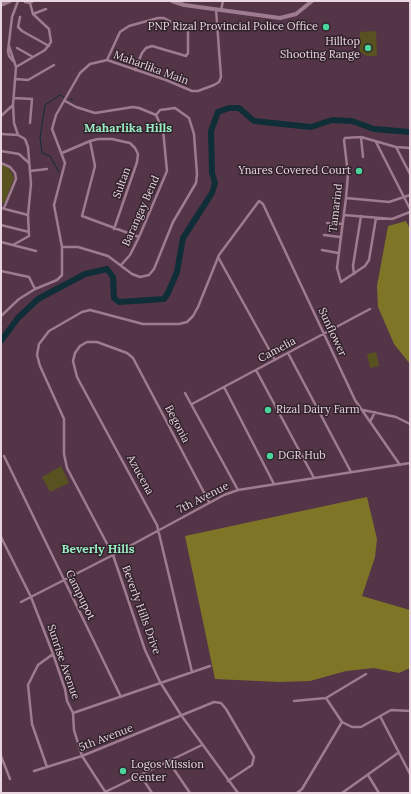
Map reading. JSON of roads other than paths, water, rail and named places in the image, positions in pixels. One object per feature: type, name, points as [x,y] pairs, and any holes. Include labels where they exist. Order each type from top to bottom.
[{"type":"main road","points":[[2,4],[10,1]]},
{"type":"main road","points":[[172,1],[184,5],[280,18],[296,14],[312,1]]},
{"type":"street","points":[[13,245],[27,238],[29,232],[28,215],[31,184],[27,142],[18,135],[14,123],[13,105],[16,67],[14,61],[9,56],[12,17],[18,1]]},
{"type":"street","points":[[218,10],[223,1]]},
{"type":"street","points":[[16,67],[34,57],[49,46],[52,37],[50,29],[33,14],[31,2],[25,2]]},
{"type":"street","points":[[33,14],[46,9]]},
{"type":"street","name":"Maharlika Main","points":[[1,316],[19,299],[35,289],[57,280],[62,275],[62,248],[54,211],[55,200],[65,168],[62,153],[52,129],[53,123],[80,72],[90,64],[107,60],[166,80],[192,91],[198,91],[219,82],[221,77],[218,10]]},
{"type":"street","points":[[20,17],[18,27],[22,32],[49,46]]},
{"type":"street","points":[[107,60],[120,32],[129,26],[158,18],[164,18],[188,31],[188,53],[186,56],[152,46],[146,48],[142,53],[135,70]]},
{"type":"street","points":[[17,48],[34,57]]},
{"type":"street","points":[[15,79],[28,80],[54,65]]},
{"type":"street","points":[[14,98],[32,99],[30,123]]},
{"type":"street","points":[[62,248],[78,246],[108,256],[121,264],[132,274],[140,277],[148,275],[154,270],[173,222],[196,183],[197,174],[194,134],[189,118],[175,108],[160,110],[156,114],[133,107],[95,113],[76,107],[65,101]]},
{"type":"street","points":[[1,116],[13,105]]},
{"type":"street","name":"Barangay Bend","points":[[121,264],[130,255],[139,237],[168,167],[165,138],[156,114]]},
{"type":"street","points":[[1,134],[18,135]]},
{"type":"street","name":"Tamarind","points":[[354,274],[342,282],[340,281],[337,268],[348,174],[344,140],[347,136],[361,137]]},
{"type":"street","points":[[363,157],[361,137],[396,147],[410,148]]},
{"type":"street","name":"Sultan","points":[[62,153],[90,141],[112,139],[130,143],[138,154],[137,162],[114,228]]},
{"type":"street","points":[[90,141],[95,166],[82,216],[139,237]]},
{"type":"street","points":[[376,142],[390,173],[410,208]]},
{"type":"street","points":[[396,147],[410,174]]},
{"type":"street","points":[[1,151],[19,154],[30,163]]},
{"type":"street","points":[[1,163],[12,169],[16,179],[3,208],[28,215]]},
{"type":"street","points":[[30,171],[47,169]]},
{"type":"street","points":[[346,198],[386,202],[410,195]]},
{"type":"street","name":"Beverly Hills Drive","points":[[238,793],[202,745],[160,682],[146,650],[113,555],[67,468],[64,454],[64,419],[40,366],[37,355],[39,344],[48,331],[82,312],[90,310],[143,324],[179,324],[187,322],[193,316],[198,307],[218,257],[239,226],[259,202]]},
{"type":"street","name":"Sunflower","points":[[259,202],[263,204],[355,400],[400,465]]},
{"type":"street","points":[[344,215],[395,218],[410,212]]},
{"type":"street","points":[[354,274],[353,266],[361,216]]},
{"type":"street","points":[[354,274],[370,260],[376,218]]},
{"type":"street","points":[[327,223],[343,224]]},
{"type":"street","points":[[1,225],[29,232]]},
{"type":"street","points":[[324,235],[340,238]]},
{"type":"street","points":[[1,242],[36,251]]},
{"type":"street","points":[[322,250],[338,253]]},
{"type":"street","points":[[218,257],[275,360]]},
{"type":"street","points":[[1,271],[29,277],[35,289]]},
{"type":"street","name":"Camelia","points":[[192,404],[370,309]]},
{"type":"street","name":"Azucena","points":[[130,355],[103,343],[91,342],[84,344],[77,349],[74,356],[74,365],[77,377],[159,530],[192,672]]},
{"type":"street","points":[[288,353],[351,472]]},
{"type":"street","name":"Begonia","points":[[130,355],[209,502]]},
{"type":"street","points":[[256,370],[314,478]]},
{"type":"street","points":[[224,387],[274,484]]},
{"type":"street","points":[[185,392],[238,490]]},
{"type":"street","points":[[363,410],[396,417],[410,424]]},
{"type":"street","points":[[370,423],[374,412]]},
{"type":"street","name":"Campupot","points":[[4,456],[121,697]]},
{"type":"street","name":"7th Avenue","points":[[21,602],[113,555],[209,502],[238,490],[410,463]]},
{"type":"street","name":"Sunrise Avenue","points":[[1,538],[31,597],[53,654],[65,689],[67,701],[73,714],[74,730],[82,756],[105,793]]},
{"type":"street","points":[[47,767],[32,724],[28,684],[38,665],[53,654]]},
{"type":"street","points":[[73,714],[160,682],[210,666]]},
{"type":"street","points":[[294,701],[326,698],[366,674]]},
{"type":"street","points":[[326,698],[342,722],[352,727],[361,727],[391,710],[410,711]]},
{"type":"street","name":"5th Avenue","points":[[34,771],[82,756],[214,702],[221,703],[226,709],[254,757],[252,765],[228,781]]},
{"type":"street","points":[[380,716],[410,774]]},
{"type":"street","points":[[301,793],[342,722]]},
{"type":"street","points":[[105,793],[202,745]]},
{"type":"street","points":[[342,793],[398,752]]},
{"type":"street","points":[[1,756],[10,779]]},
{"type":"street","points":[[169,762],[190,793]]},
{"type":"street","points":[[368,775],[379,793]]},
{"type":"street","points":[[140,776],[152,793]]},
{"type":"street","points":[[297,793],[302,789]]},
{"type":"waterway","points":[[59,172],[50,156],[42,153],[40,138],[45,105],[60,95],[64,97]]},
{"type":"waterway","points":[[1,341],[18,318],[38,299],[85,274],[107,269],[113,277],[114,298],[119,302],[164,299],[177,272],[183,238],[212,193],[215,183],[212,173],[211,131],[218,112],[229,108],[239,108],[254,121],[311,127],[332,120],[352,121],[374,129],[410,132]]},
{"type":"place","name":"PNP Rizal Provincial Police Office","points":[[326,27]]},
{"type":"place","name":"Hilltop Shooting Range","points":[[368,48]]},
{"type":"place","name":"Ynares Covered Court","points":[[359,171]]},
{"type":"place","name":"Rizal Dairy Farm","points":[[268,410]]},
{"type":"place","name":"DGR Hub","points":[[270,456]]},
{"type":"place","name":"Logos Mission Center","points":[[123,771]]},
{"type":"district","name":"Maharlika Hills","points":[[128,129]]},
{"type":"district","name":"Beverly Hills","points":[[98,550]]}]
